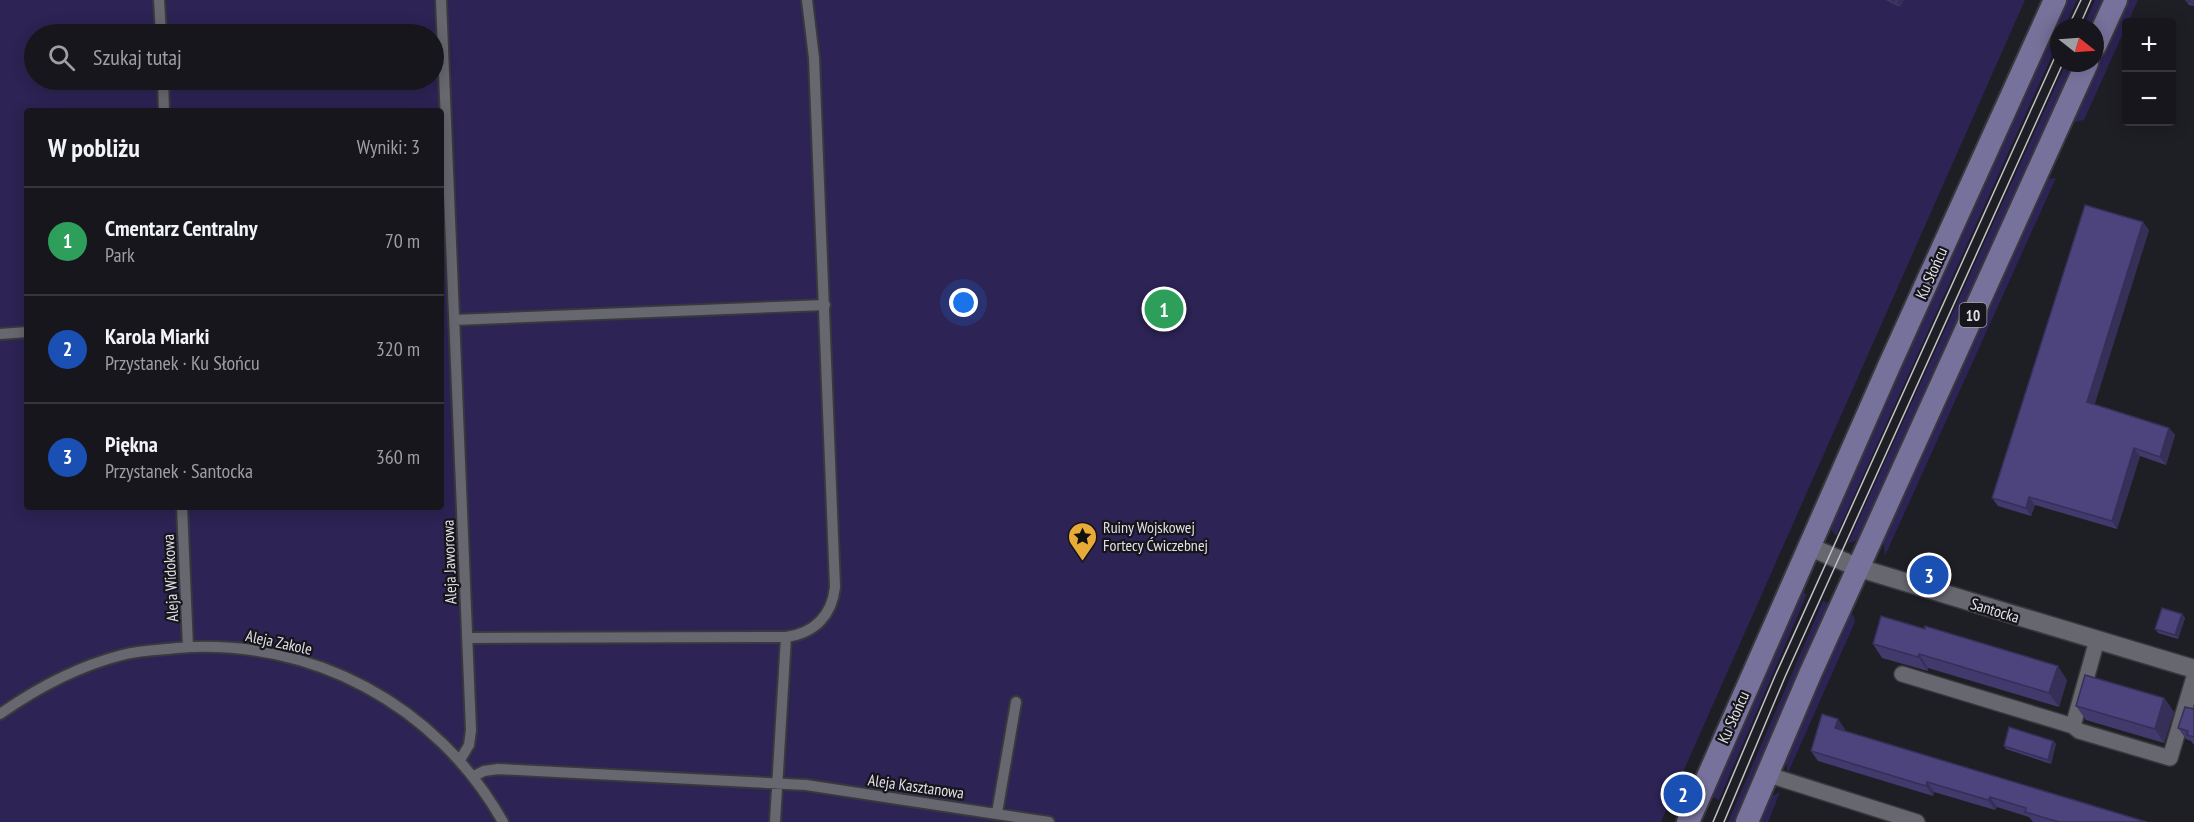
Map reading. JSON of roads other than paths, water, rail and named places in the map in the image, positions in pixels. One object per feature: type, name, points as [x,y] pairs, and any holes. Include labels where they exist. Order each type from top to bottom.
[{"type":"main road","name":"Ku Słońcu","points":[[1688,822],[2055,0]]},
{"type":"main road","points":[[2104,26],[2116,0]]},
{"type":"main road","name":"10","points":[[1747,822],[1766,774],[2083,72]]},
{"type":"street","points":[[159,0],[160,24]]},
{"type":"street","name":"Aleja Jaworowa","points":[[441,0],[442,24]]},
{"type":"street","points":[[468,638],[786,637],[802,633],[818,624],[831,608],[835,587],[825,305],[814,58],[807,0]]},
{"type":"street","name":"Aleja Jaworowa","points":[[444,73],[471,730],[469,745],[459,760]]},
{"type":"street","points":[[163,90],[164,108]]},
{"type":"street","points":[[444,313],[454,315],[825,305]]},
{"type":"street","points":[[0,334],[24,332]]},
{"type":"street","name":"Aleja Widokowa","points":[[182,510],[188,647]]},
{"type":"street","points":[[1810,547],[1859,568]]},
{"type":"street","name":"Santocka","points":[[1859,568],[2194,669]]},
{"type":"street","points":[[776,822],[786,637]]},
{"type":"street","points":[[2073,726],[2097,640]]},
{"type":"street","name":"Aleja Zakole","points":[[0,714],[60,678],[124,654],[188,647],[222,646],[256,650],[293,658],[339,673],[405,711],[431,732],[474,776],[503,822]]},
{"type":"street","points":[[1902,674],[2170,758],[2194,677]]},
{"type":"street","points":[[997,813],[1016,702]]},
{"type":"street","name":"Aleja Kasztanowa","points":[[474,776],[484,771],[498,769],[806,785],[1049,822]]},
{"type":"street","points":[[1766,774],[1917,822]]},
{"type":"tram line","points":[[2072,18],[2081,0]]},
{"type":"tram line","points":[[2083,18],[2091,0]]},
{"type":"tram line","points":[[1713,822],[1775,676],[2050,68]]},
{"type":"tram line","points":[[1724,822],[1785,677],[2059,72]]},
{"type":"place","name":"Cmentarz Centralny","points":[[1164,309]]},
{"type":"place","name":"Ruiny Wojskowej Fortecy Ćwiczebnej","points":[[1082,562]]},
{"type":"place","name":"Piękna","points":[[1929,575]]},
{"type":"place","name":"Karola Miarki","points":[[1683,794]]}]
